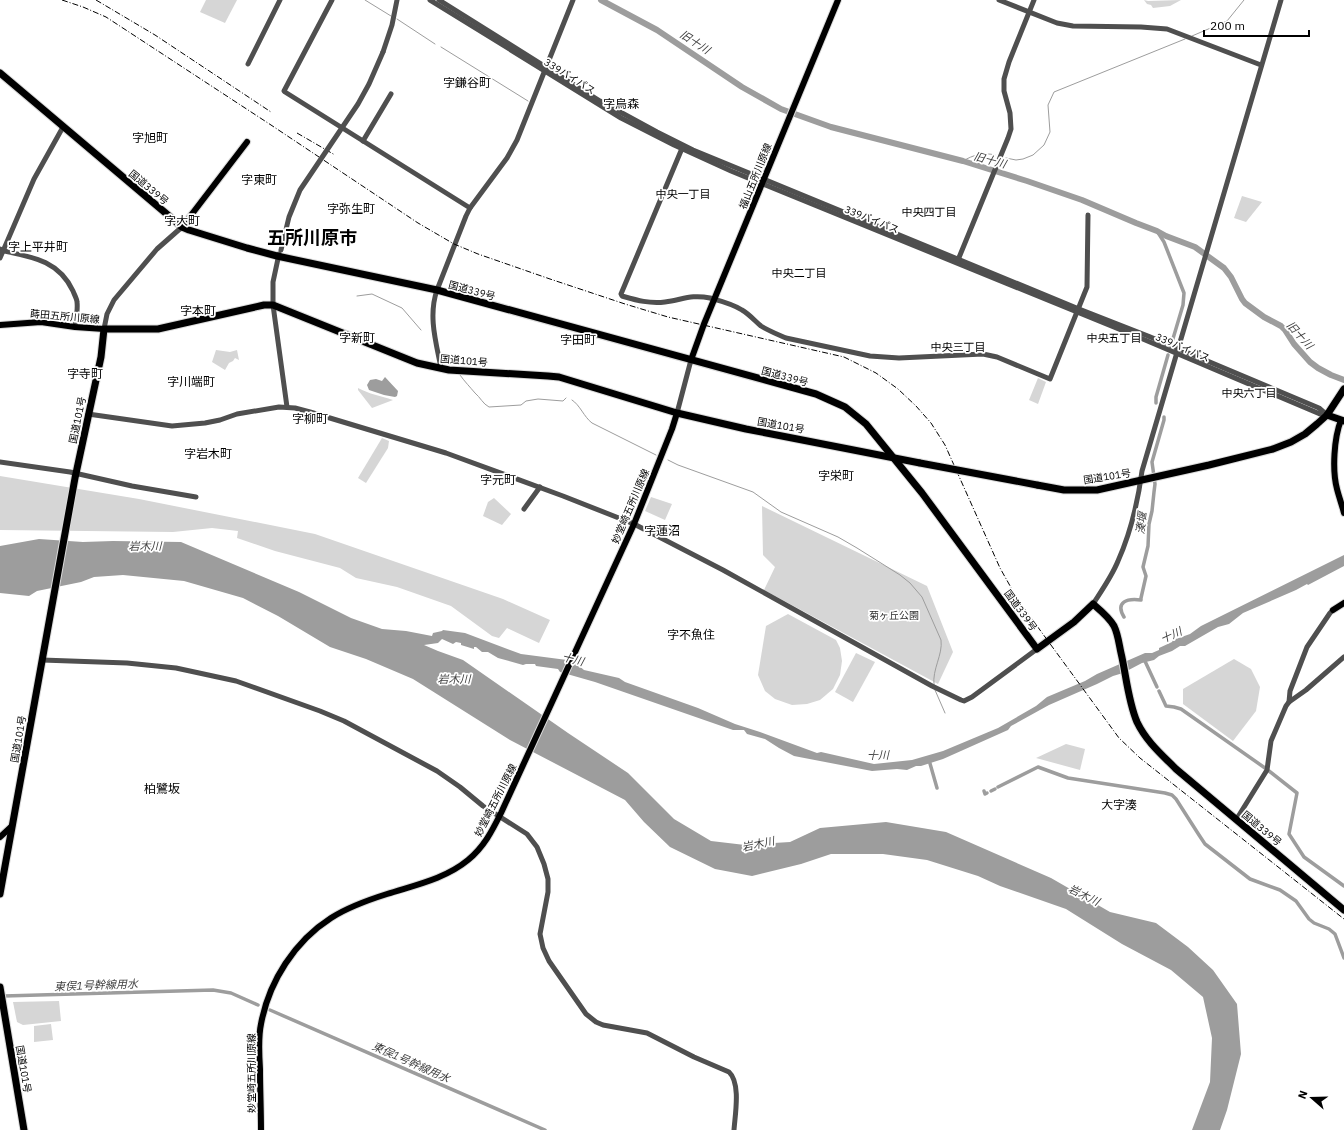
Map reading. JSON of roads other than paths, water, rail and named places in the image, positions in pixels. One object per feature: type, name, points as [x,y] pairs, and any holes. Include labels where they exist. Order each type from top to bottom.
[{"type":"highway","name":"国道339号","points":[[0,73],[182,227],[220,240],[437,290],[816,394],[837,403],[859,418],[894,457],[1038,649]]},
{"type":"highway","name":"国道101号","points":[[0,894],[75,476],[101,357],[104,329],[158,329],[264,305],[273,305],[417,363],[441,368],[560,378],[677,412],[746,429],[1064,490],[1105,488],[1273,449],[1291,442],[1305,434],[1327,414],[1344,389]]},
{"type":"highway","points":[[1327,414],[1342,421]]},
{"type":"highway","name":"国道339号","points":[[1093,604],[1110,620],[1114,626],[1119,640],[1131,701],[1140,727],[1154,748],[1176,769],[1344,910]]},
{"type":"highway","points":[[1038,649],[1074,622],[1093,604]]},
{"type":"highway","name":"国道101号","points":[[0,987],[24,1130]]},
{"type":"main road","name":"福山五所川原線","points":[[691,360],[714,299],[838,0]]},
{"type":"main road","points":[[182,227],[247,142]]},
{"type":"main road","name":"蒔田五所川原線","points":[[0,325],[42,322],[75,327],[104,329]]},
{"type":"main road","name":"妙堂崎五所川原線","points":[[261,1130],[259,1050],[261,1024],[275,982],[287,961],[314,930],[332,917],[356,905],[441,876],[457,868],[478,851],[491,833],[634,524],[670,435],[677,412]]},
{"type":"main road","points":[[1342,421],[1336,435],[1334,470],[1336,487],[1344,513]]},
{"type":"main road","points":[[1333,610],[1344,603]]},
{"type":"main road","points":[[1333,610],[1338,610],[1344,607]]},
{"type":"main road","points":[[0,837],[12,826]]},
{"type":"street","points":[[248,64],[280,0]]},
{"type":"street","points":[[332,0],[284,90],[470,208]]},
{"type":"street","points":[[287,407],[273,305],[273,282],[279,253],[289,217],[300,190],[358,104],[369,84],[383,52],[392,25],[397,0]]},
{"type":"street","name":"339バイパス","points":[[430,0],[545,69],[621,118],[683,147],[1131,334],[1177,351],[1320,414],[1327,414]]},
{"type":"street","points":[[439,0],[545,69]]},
{"type":"street","points":[[441,368],[432,322],[437,290],[460,229],[470,208],[507,158],[514,146],[573,0]]},
{"type":"street","points":[[999,0],[1057,23],[1073,26],[1155,27],[1167,29],[1261,65]]},
{"type":"street","points":[[957,261],[1004,150],[1011,129],[1010,113],[1004,91],[1004,79],[1009,62],[1034,0]]},
{"type":"street","points":[[1093,604],[1109,579],[1125,545],[1140,490],[1142,470],[1281,0]]},
{"type":"street","points":[[363,141],[391,94]]},
{"type":"street","points":[[0,258],[2,250],[40,166],[63,127]]},
{"type":"street","points":[[683,147],[621,294],[622,296],[640,302],[649,303],[696,297],[714,299],[742,310],[773,333],[786,338],[870,356],[899,358],[983,354],[997,357],[1050,380],[1087,287],[1088,215]]},
{"type":"street","points":[[104,329],[107,314],[114,300],[156,249],[182,227]]},
{"type":"street","points":[[2,250],[34,257],[46,263],[64,277],[77,301],[75,327]]},
{"type":"street","points":[[677,412],[691,360]]},
{"type":"street","points":[[88,414],[172,426],[205,423],[237,414],[287,407],[310,412],[446,453],[634,524],[723,570],[932,686],[964,701],[972,697],[1038,649]]},
{"type":"street","points":[[0,462],[196,497]]},
{"type":"street","points":[[524,509],[540,488]]},
{"type":"street","points":[[1289,702],[1290,691],[1307,647],[1333,610]]},
{"type":"street","points":[[1236,820],[1267,770],[1271,741],[1286,706],[1344,657]]},
{"type":"street","points":[[43,658],[127,663],[176,668],[236,681],[344,721],[437,771],[483,806],[527,834],[537,847],[548,879],[548,892],[540,934],[542,944],[549,961],[586,1014],[596,1022],[603,1025],[647,1032],[694,1057],[733,1075],[736,1085],[734,1130]]},
{"type":"water","points":[[385,377],[398,391],[397,396],[384,395],[369,390],[367,385],[370,380],[376,379],[382,381]]},
{"type":"water","name":"岩木川","points":[[39,539],[83,542],[181,542],[299,592],[351,618],[382,629],[406,631],[432,636],[433,633],[443,630],[465,633],[521,654],[567,660],[578,665],[584,670],[619,678],[625,682],[698,708],[735,724],[817,753],[821,752],[874,764],[912,760],[943,751],[998,728],[1036,706],[1047,697],[1145,653],[1152,653],[1159,650],[1159,648],[1172,642],[1173,640],[1190,634],[1201,626],[1344,555],[1344,566],[1308,585],[1307,584],[1243,613],[1229,624],[1218,627],[1185,646],[1180,646],[1154,660],[1142,663],[1123,673],[1113,676],[1049,705],[1011,726],[1008,730],[943,759],[907,770],[897,769],[872,771],[794,756],[765,739],[747,734],[744,730],[733,730],[595,682],[560,672],[558,669],[536,666],[535,664],[523,665],[498,658],[488,652],[482,652],[476,647],[474,647],[474,649],[461,645],[461,643],[456,642],[453,644],[442,639],[438,643],[424,645],[463,660],[628,773],[674,819],[711,841],[745,845],[790,842],[820,828],[886,822],[946,832],[1051,878],[1110,912],[1156,923],[1188,947],[1213,970],[1237,1004],[1241,1054],[1227,1110],[1220,1130],[1192,1130],[1210,1082],[1212,1038],[1203,997],[1171,970],[1122,944],[1066,909],[1000,886],[978,876],[927,860],[883,854],[831,854],[801,864],[752,876],[715,869],[670,847],[644,822],[625,800],[510,740],[413,679],[366,659],[330,647],[278,616],[243,598],[184,581],[123,575],[94,577],[81,582],[37,591],[29,596],[0,593],[0,546]]},
{"type":"waterway","points":[[365,0],[391,16]]},
{"type":"waterway","name":"旧十川","points":[[601,0],[657,30],[742,87],[781,109],[831,127],[963,161],[1027,181],[1082,200],[1195,247],[1224,268],[1231,277],[1245,303],[1264,317],[1281,326],[1310,362],[1331,375],[1344,380]]},
{"type":"waterway","points":[[1192,36],[1227,21],[1244,0]]},
{"type":"waterway","points":[[397,19],[435,44]]},
{"type":"waterway","points":[[1006,158],[1016,160],[1023,159],[1033,155],[1044,145],[1050,132],[1048,105],[1054,92],[1185,39]]},
{"type":"waterway","points":[[441,47],[528,101]]},
{"type":"waterway","points":[[963,161],[978,155],[995,155]]},
{"type":"waterway","name":"湊堰","points":[[1157,231],[1164,242],[1184,293],[1183,305],[1172,342]]},
{"type":"waterway","points":[[357,296],[372,294],[402,308],[421,330]]},
{"type":"waterway","name":"湊堰","points":[[1156,403],[1156,397],[1168,355]]},
{"type":"waterway","points":[[460,375],[489,407],[521,405],[526,401],[538,399],[563,401],[566,398]]},
{"type":"waterway","points":[[572,400],[592,423],[656,455]]},
{"type":"waterway","name":"湊堰","points":[[1124,617],[1121,608],[1122,605],[1127,601],[1141,600],[1146,576],[1143,567],[1148,546],[1149,524],[1155,484],[1152,462],[1164,417]]},
{"type":"waterway","points":[[668,460],[753,492],[781,512],[838,537],[857,548],[910,583],[922,597],[941,640],[934,685]]},
{"type":"waterway","points":[[1144,659],[1157,687]]},
{"type":"waterway","points":[[935,690],[945,713]]},
{"type":"waterway","points":[[1159,691],[1166,706],[1181,709],[1265,768]]},
{"type":"waterway","points":[[929,760],[937,788]]},
{"type":"waterway","points":[[998,787],[1038,767],[1068,778],[1172,795],[1205,844],[1250,879],[1280,890],[1296,901],[1309,919],[1314,923],[1329,929],[1335,934],[1344,958]]},
{"type":"waterway","points":[[1269,771],[1297,793],[1289,834],[1304,857],[1344,886]]},
{"type":"waterway","points":[[991,791],[995,789]]},
{"type":"waterway","points":[[984,791],[985,794],[987,793]]},
{"type":"waterway","name":"東俣1号幹線用水","points":[[4,996],[213,990],[231,993],[258,1005]]},
{"type":"waterway","name":"東俣1号幹線用水","points":[[270,1010],[545,1130]]},
{"type":"railway","points":[[62,0],[106,17],[418,223],[454,244],[478,254],[625,304],[668,317],[844,357],[876,373],[898,389],[931,423],[945,445],[1000,568],[1018,600],[1119,738],[1140,758],[1344,919]]},
{"type":"railway","points":[[96,0],[155,35],[271,112]]},
{"type":"railway","points":[[297,133],[335,155]]},
{"type":"district","name":"字鎌谷町","points":[[467,83]]},
{"type":"district","name":"字烏森","points":[[621,104]]},
{"type":"district","name":"字旭町","points":[[150,138]]},
{"type":"district","name":"字東町","points":[[259,180]]},
{"type":"district","name":"中央一丁目","points":[[683,194]]},
{"type":"district","name":"字弥生町","points":[[351,209]]},
{"type":"district","name":"中央四丁目","points":[[929,212]]},
{"type":"district","name":"字大町","points":[[182,221]]},
{"type":"district","name":"五所川原市","points":[[312,238]]},
{"type":"district","name":"字上平井町","points":[[38,247]]},
{"type":"district","name":"中央二丁目","points":[[799,273]]},
{"type":"district","name":"字本町","points":[[198,311]]},
{"type":"district","name":"字新町","points":[[357,338]]},
{"type":"district","name":"中央五丁目","points":[[1114,338]]},
{"type":"district","name":"字田町","points":[[578,340]]},
{"type":"district","name":"中央三丁目","points":[[958,347]]},
{"type":"district","name":"字寺町","points":[[85,374]]},
{"type":"district","name":"字川端町","points":[[191,382]]},
{"type":"district","name":"中央六丁目","points":[[1249,393]]},
{"type":"district","name":"字柳町","points":[[310,419]]},
{"type":"district","name":"字岩木町","points":[[208,454]]},
{"type":"district","name":"字栄町","points":[[836,476]]},
{"type":"district","name":"字元町","points":[[498,480]]},
{"type":"district","name":"字蓮沼","points":[[662,531]]},
{"type":"district","name":"字不魚住","points":[[691,635]]},
{"type":"district","name":"柏鷺坂","points":[[162,789]]},
{"type":"district","name":"大字湊","points":[[1119,805]]},
{"type":"park label","name":"菊ヶ丘公園","points":[[894,615]]},
{"type":"water label","name":"十川","points":[[1171,635]]},
{"type":"water label","name":"十川","points":[[573,659]]},
{"type":"water label","name":"十川","points":[[878,755]]}]
